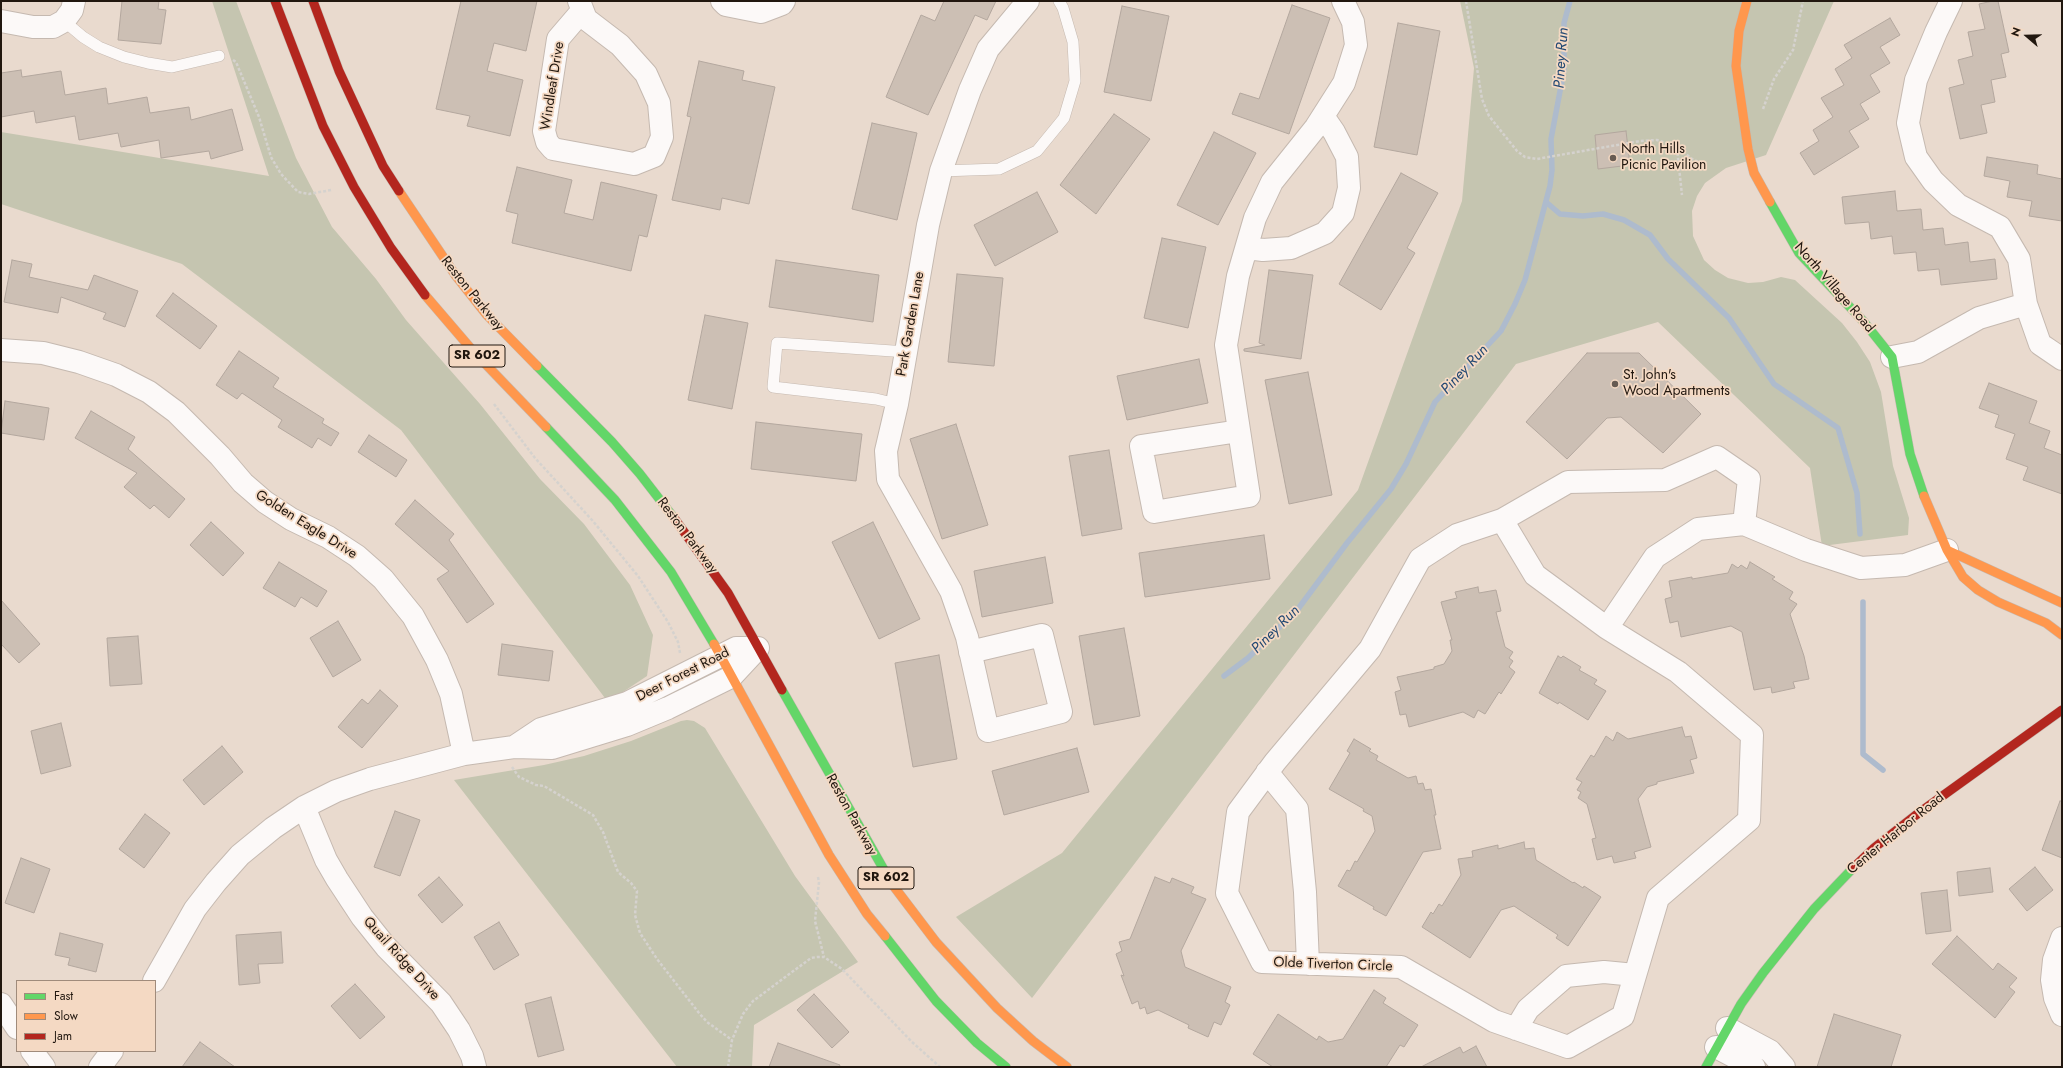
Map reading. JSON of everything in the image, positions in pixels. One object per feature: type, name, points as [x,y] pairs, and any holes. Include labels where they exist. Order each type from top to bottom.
[{"type":"main road","name":"SR 602","points":[[275,1],[297,62],[324,126],[354,187],[391,248],[429,300],[473,351],[615,500],[671,572],[721,656],[731,677],[829,855],[867,914],[936,1001],[977,1043],[1006,1067]]},
{"type":"main road","name":"Reston Parkway","points":[[313,1],[339,72],[383,166],[418,222],[486,314],[612,442],[644,479],[710,566],[728,593],[886,877],[936,942],[968,978],[1033,1041],[1067,1067]]},
{"type":"main road","name":"North Village Road","points":[[1747,1],[1739,31],[1736,66],[1744,128],[1754,173],[1800,253],[1864,322],[1892,357],[1910,454],[1919,484],[1947,550],[1963,577],[1978,590],[1998,602],[2046,624],[2062,634]]},
{"type":"main road","points":[[1947,550],[2062,603]]},
{"type":"main road","name":"Center Harbor Road","points":[[1706,1067],[1727,1028],[1763,973],[1814,909],[1843,877],[1874,848],[1916,815],[2062,710]]},
{"type":"street","points":[[1,21],[34,27],[53,27],[64,21],[72,10],[74,1]]},
{"type":"street","points":[[722,1],[726,5],[761,12],[782,4],[784,1]]},
{"type":"street","name":"Park Garden Lane","points":[[970,652],[1042,635],[1061,712],[988,731],[970,652],[951,591],[888,479],[886,451],[907,352],[928,225],[941,170],[970,90],[988,49],[1028,1]]},
{"type":"street","points":[[1239,431],[1141,446],[1154,512],[1249,496],[1226,345],[1238,276],[1255,218],[1272,182],[1323,116],[1344,84],[1356,45],[1353,22],[1343,1]]},
{"type":"street","points":[[1951,1],[1916,80],[1908,123],[1916,157],[1933,181],[1958,205],[2000,227],[2019,259],[2026,304],[2040,344],[2062,359]]},
{"type":"street","name":"Windleaf Drive","points":[[580,6],[586,19],[620,45],[646,74],[659,103],[662,137],[654,156],[634,164],[554,149],[547,142],[544,131],[558,39],[580,6]]},
{"type":"street","points":[[1247,248],[1263,250],[1291,248],[1325,233],[1343,213],[1349,188],[1347,157],[1334,132],[1323,116]]},
{"type":"street","points":[[1892,357],[1918,352],[1979,318],[2026,304]]},
{"type":"street","name":"Golden Eagle Drive","points":[[1,350],[43,353],[79,362],[116,375],[149,392],[176,412],[220,456],[243,483],[265,502],[291,519],[328,537],[367,565],[383,579],[403,602],[422,631],[451,694],[464,754]]},
{"type":"street","name":"Olde Tiverton Circle","points":[[1502,520],[1535,575],[1607,628],[1678,672],[1752,735],[1749,820],[1658,898],[1623,1016],[1568,1047],[1494,1022],[1401,967],[1262,962],[1227,893],[1238,812],[1267,772],[1370,648],[1420,559],[1457,536],[1502,520],[1568,482],[1665,480],[1717,457],[1749,479],[1744,524]]},
{"type":"street","points":[[1607,628],[1655,557],[1698,529],[1744,524],[1806,550],[1861,568],[1905,565],[1947,550]]},
{"type":"street","name":"Deer Forest Road","points":[[512,756],[541,729],[627,703],[736,648],[758,648]]},
{"type":"street","name":"Deer Forest Road","points":[[155,980],[195,910],[216,882],[240,855],[273,828],[304,808],[336,792],[370,779],[464,754],[512,756],[580,741],[627,725],[668,708],[731,677],[758,648]]},
{"type":"street","points":[[1267,772],[1297,809],[1305,892],[1308,964]]},
{"type":"street","name":"Quail Ridge Drive","points":[[304,808],[326,860],[341,886],[362,917],[386,947],[441,1003],[459,1030],[475,1067]]},
{"type":"street","points":[[2062,938],[2054,960],[2052,980],[2055,998],[2062,1015]]},
{"type":"street","points":[[1516,1029],[1528,1009],[1566,976],[1604,972],[1635,975]]},
{"type":"street","points":[[1,1004],[16,1026]]},
{"type":"street","points":[[1727,1028],[1770,1051],[1784,1067]]},
{"type":"street","points":[[1716,1048],[1754,1067]]},
{"type":"street","points":[[33,1052],[44,1067]]},
{"type":"street","points":[[100,1067],[111,1052]]},
{"type":"lane","points":[[941,170],[999,168],[1037,151],[1064,118],[1075,81],[1073,42],[1063,8],[1058,1]]},
{"type":"lane","points":[[64,21],[83,37],[99,47],[124,57],[148,63],[172,67],[219,56]]},
{"type":"lane","points":[[897,404],[876,399],[773,387],[778,343],[907,352]]},
{"type":"path","points":[[1466,1],[1482,99],[1489,116],[1517,151],[1525,157],[1537,159],[1657,140],[1677,147],[1692,159],[1703,164]]},
{"type":"path","points":[[1762,112],[1774,79],[1793,50],[1803,1]]},
{"type":"path","points":[[219,56],[227,57],[236,62],[259,117],[271,157],[281,174],[298,192],[309,194],[331,190]]},
{"type":"path","points":[[1677,147],[1682,195]]},
{"type":"path","points":[[328,183],[335,196]]},
{"type":"path","points":[[490,399],[535,458],[592,520],[638,576],[668,622],[678,642],[681,656],[679,678]]},
{"type":"path","points":[[512,756],[519,777],[536,785],[544,786],[593,815],[603,832],[618,872],[631,883],[637,891],[636,915],[640,933],[657,959],[699,1013],[708,1022],[732,1040]]},
{"type":"path","points":[[818,876],[819,882],[815,921],[824,957]]},
{"type":"path","points":[[728,1067],[732,1040],[743,1014],[752,1001],[811,958],[824,957],[842,969],[912,1042],[940,1067]]},
{"type":"green space","points":[[212,1],[236,1],[296,158],[332,227],[376,279],[406,320],[480,404],[540,479],[584,524],[630,585],[653,635],[647,676],[608,702],[401,430],[182,264],[1,204],[1,132],[269,176]]},
{"type":"green space","points":[[1460,1],[1834,1],[1766,155],[1726,168],[1705,183],[1697,196],[1692,211],[1693,236],[1704,260],[1715,270],[1728,278],[1748,283],[1763,282],[1781,277],[1795,280],[1842,323],[1857,342],[1870,362],[1881,392],[1893,466],[1909,518],[1908,535],[1822,546],[1810,468],[1658,322],[1516,364],[1032,998],[956,917],[1062,853],[1358,490],[1462,201],[1474,68]]},
{"type":"green space","points":[[687,720],[694,721],[705,728],[795,876],[858,962],[754,1025],[752,1067],[677,1067],[454,780],[544,765],[584,756],[631,741]]},
{"type":"building","points":[[122,1],[159,1],[158,9],[166,10],[161,44],[118,40]]},
{"type":"building","points":[[461,1],[537,1],[526,51],[494,43],[487,71],[523,80],[510,136],[467,126],[470,116],[436,109]]},
{"type":"building","points":[[944,1],[996,1],[987,20],[975,15],[928,115],[886,97],[921,15],[935,21]]},
{"type":"building","points":[[1998,1],[2009,52],[2001,54],[2006,77],[1991,80],[1995,102],[1981,105],[1987,133],[1960,139],[1949,88],[1964,84],[1958,60],[1973,56],[1968,32],[1985,29],[1979,4]]},
{"type":"building","points":[[1292,5],[1330,18],[1289,134],[1232,114],[1240,93],[1259,99]]},
{"type":"building","points":[[1122,6],[1169,16],[1151,101],[1104,92]]},
{"type":"building","points":[[1890,18],[1900,35],[1880,47],[1890,63],[1870,75],[1880,92],[1860,104],[1869,119],[1849,131],[1859,147],[1814,175],[1800,153],[1819,141],[1813,130],[1833,117],[1821,98],[1844,85],[1835,69],[1852,58],[1844,45]]},
{"type":"building","points":[[1398,23],[1440,31],[1417,155],[1374,147]]},
{"type":"building","points":[[699,61],[744,71],[742,80],[775,87],[749,204],[722,198],[720,210],[672,200],[691,117],[687,116]]},
{"type":"building","points":[[21,70],[22,77],[61,71],[65,95],[106,88],[108,104],[147,97],[150,113],[189,107],[191,120],[232,109],[243,150],[211,159],[209,151],[161,158],[159,140],[121,147],[118,133],[79,140],[75,116],[36,123],[34,111],[1,117],[1,73]]},
{"type":"building","points":[[1114,114],[1150,139],[1096,214],[1060,185]]},
{"type":"building","points":[[872,123],[917,133],[897,220],[852,209]]},
{"type":"building","name":"North Hills Picnic Pavilion","points":[[1626,131],[1630,165],[1598,169],[1595,135]]},
{"type":"building","points":[[1214,132],[1256,153],[1218,225],[1177,205]]},
{"type":"building","points":[[1987,157],[2038,165],[2037,174],[2062,179],[2062,221],[2029,216],[2032,201],[2007,197],[2010,181],[1984,176]]},
{"type":"building","points":[[517,167],[572,180],[564,213],[593,220],[601,182],[657,195],[647,237],[639,235],[631,271],[512,243],[518,214],[506,211]]},
{"type":"building","points":[[1401,173],[1438,193],[1407,248],[1415,253],[1381,310],[1339,284]]},
{"type":"building","points":[[1895,191],[1897,211],[1921,209],[1923,230],[1943,228],[1945,245],[1968,242],[1970,262],[1995,259],[1997,279],[1941,285],[1939,269],[1918,271],[1916,252],[1894,254],[1892,236],[1871,239],[1869,222],[1845,224],[1842,197]]},
{"type":"building","points":[[1037,192],[1058,232],[995,266],[974,225]]},
{"type":"building","points":[[1162,238],[1206,247],[1188,328],[1144,318]]},
{"type":"building","points":[[12,260],[32,264],[29,277],[88,290],[94,275],[138,291],[125,327],[103,319],[106,313],[61,297],[58,313],[4,302]]},
{"type":"building","points":[[776,260],[879,275],[873,322],[769,307]]},
{"type":"building","points":[[1269,270],[1313,275],[1301,359],[1244,351],[1244,349],[1265,345],[1259,343]]},
{"type":"building","points":[[957,274],[1003,278],[994,366],[948,362]]},
{"type":"building","points":[[173,293],[217,326],[200,349],[156,316]]},
{"type":"building","points":[[705,315],[748,323],[732,409],[688,400]]},
{"type":"building","points":[[239,351],[279,378],[273,387],[324,419],[322,423],[339,433],[331,446],[318,438],[312,448],[278,427],[282,420],[242,393],[237,399],[216,385]]},
{"type":"building","name":"St. John's Wood Apartments","points":[[1587,353],[1639,353],[1701,414],[1663,453],[1621,417],[1607,418],[1567,459],[1526,422]]},
{"type":"building","points":[[1199,359],[1208,403],[1127,420],[1117,376]]},
{"type":"building","points":[[1308,372],[1332,495],[1289,504],[1265,380]]},
{"type":"building","points":[[1989,383],[2037,401],[2029,423],[2050,431],[2044,448],[2062,455],[2062,494],[2023,480],[2028,467],[2006,459],[2015,434],[1995,427],[1999,415],[1979,408]]},
{"type":"building","points":[[5,401],[49,408],[44,440],[1,433]]},
{"type":"building","points":[[91,411],[135,437],[128,449],[185,499],[169,518],[154,505],[150,509],[124,487],[137,473],[75,438]]},
{"type":"building","points":[[756,422],[862,434],[856,481],[751,469]]},
{"type":"building","points":[[956,424],[988,525],[942,539],[910,439]]},
{"type":"building","points":[[369,435],[407,460],[396,477],[358,452]]},
{"type":"building","points":[[1109,450],[1122,529],[1082,536],[1069,456]]},
{"type":"building","points":[[415,500],[454,534],[449,540],[494,604],[467,623],[437,579],[449,571],[395,524]]},
{"type":"building","points":[[211,522],[244,553],[223,576],[190,545]]},
{"type":"building","points":[[873,522],[920,619],[879,639],[832,542]]},
{"type":"building","points":[[1264,535],[1270,579],[1145,597],[1139,553]]},
{"type":"building","points":[[1045,557],[1053,603],[982,617],[974,571]]},
{"type":"building","points":[[279,562],[327,591],[317,607],[301,597],[295,607],[263,588]]},
{"type":"building","points":[[1750,562],[1775,577],[1772,579],[1793,592],[1789,599],[1797,604],[1790,614],[1804,656],[1809,679],[1793,682],[1795,688],[1772,693],[1771,687],[1754,690],[1742,632],[1731,626],[1681,637],[1678,621],[1670,623],[1665,599],[1672,597],[1669,581],[1728,573],[1732,564],[1738,568],[1741,565],[1747,569]]},
{"type":"building","points":[[1478,587],[1479,593],[1496,590],[1501,611],[1496,612],[1505,647],[1513,652],[1509,658],[1513,661],[1509,667],[1515,672],[1501,694],[1499,692],[1485,714],[1478,710],[1474,718],[1463,712],[1409,727],[1406,714],[1400,715],[1395,692],[1401,690],[1397,677],[1434,669],[1434,667],[1444,664],[1452,651],[1450,640],[1452,640],[1441,602],[1457,598],[1455,592]]},
{"type":"building","points":[[1,600],[40,644],[19,663],[1,644]]},
{"type":"building","points":[[338,621],[361,660],[333,677],[310,638]]},
{"type":"building","points":[[1124,628],[1140,716],[1094,725],[1079,636]]},
{"type":"building","points":[[138,636],[142,684],[110,686],[107,638]]},
{"type":"building","points":[[502,644],[553,651],[549,681],[498,675]]},
{"type":"building","points":[[939,655],[957,759],[913,767],[895,663]]},
{"type":"building","points":[[1558,656],[1561,658],[1563,656],[1581,667],[1579,670],[1597,680],[1594,684],[1606,691],[1588,720],[1559,702],[1558,704],[1539,693]]},
{"type":"building","points":[[380,690],[398,706],[362,748],[338,727],[362,699],[368,704]]},
{"type":"building","points":[[61,723],[71,766],[41,774],[31,731]]},
{"type":"building","points":[[1682,727],[1685,737],[1691,736],[1697,758],[1690,760],[1694,773],[1657,782],[1657,784],[1647,787],[1638,799],[1651,847],[1634,852],[1636,858],[1614,863],[1612,856],[1597,860],[1592,839],[1596,838],[1587,804],[1578,798],[1581,792],[1577,790],[1582,782],[1576,779],[1591,755],[1594,757],[1606,736],[1613,741],[1617,732],[1628,739]]},
{"type":"building","points":[[1354,739],[1371,749],[1369,751],[1378,756],[1376,760],[1408,778],[1416,776],[1418,784],[1423,783],[1425,790],[1431,789],[1436,815],[1434,815],[1441,849],[1423,852],[1386,916],[1373,909],[1374,907],[1338,886],[1347,870],[1350,871],[1355,861],[1357,862],[1375,831],[1372,816],[1363,811],[1364,809],[1329,789],[1350,753],[1347,751]]},
{"type":"building","points":[[222,746],[243,772],[204,805],[183,780]]},
{"type":"building","points":[[1077,748],[1089,792],[1004,815],[992,771]]},
{"type":"building","points":[[2060,801],[2062,801],[2062,858],[2042,850]]},
{"type":"building","points":[[395,811],[420,820],[400,876],[374,867]]},
{"type":"building","points":[[145,814],[170,833],[144,868],[119,849]]},
{"type":"building","points":[[1524,842],[1525,849],[1534,848],[1536,860],[1573,883],[1574,882],[1583,888],[1584,886],[1601,897],[1568,946],[1556,938],[1558,935],[1514,906],[1501,910],[1470,958],[1422,927],[1431,912],[1433,914],[1439,904],[1442,906],[1461,875],[1458,859],[1473,857],[1472,851],[1498,845],[1498,849]]},
{"type":"building","points":[[21,858],[50,869],[34,913],[5,903]]},
{"type":"building","points":[[2035,867],[2053,890],[2027,911],[2009,889]]},
{"type":"building","points":[[1990,868],[1993,892],[1959,896],[1957,872]]},
{"type":"building","points":[[439,877],[463,905],[442,923],[418,895]]},
{"type":"building","points":[[1155,877],[1170,883],[1172,878],[1194,887],[1191,893],[1206,899],[1181,951],[1185,967],[1231,987],[1225,1002],[1230,1005],[1221,1025],[1214,1022],[1208,1037],[1188,1028],[1189,1025],[1158,1010],[1147,1014],[1145,1007],[1140,1009],[1138,1001],[1132,1004],[1121,975],[1124,976],[1116,954],[1122,951],[1119,942],[1130,939]]},
{"type":"building","points":[[1947,890],[1951,931],[1926,934],[1921,893]]},
{"type":"building","points":[[499,922],[519,955],[494,970],[474,937]]},
{"type":"building","points":[[281,932],[283,963],[258,964],[260,983],[239,985],[236,935]]},
{"type":"building","points":[[60,933],[103,944],[96,972],[68,965],[70,958],[55,955]]},
{"type":"building","points":[[1957,936],[1993,970],[1998,963],[2017,978],[2009,987],[2015,992],[1995,1018],[1932,964]]},
{"type":"building","points":[[355,984],[385,1017],[360,1039],[331,1006]]},
{"type":"building","points":[[1374,990],[1386,998],[1383,1003],[1418,1025],[1404,1047],[1400,1045],[1386,1067],[1273,1067],[1253,1054],[1278,1014],[1317,1040],[1319,1036],[1328,1042],[1343,1039]]},
{"type":"building","points":[[814,994],[849,1032],[832,1048],[797,1010]]},
{"type":"building","points":[[551,997],[564,1050],[538,1057],[525,1004]]},
{"type":"building","points":[[1834,1014],[1901,1035],[1891,1067],[1817,1067]]},
{"type":"building","points":[[200,1042],[235,1067],[182,1067]]},
{"type":"building","points":[[778,1043],[840,1065],[839,1067],[769,1067]]},
{"type":"building","points":[[1476,1046],[1487,1067],[1421,1067],[1460,1047],[1463,1053]]},
{"type":"waterway","name":"Piney Run","points":[[1224,676],[1248,658],[1298,609],[1347,543],[1391,489],[1406,464],[1435,402],[1501,331],[1515,304],[1525,280],[1550,186],[1552,170],[1551,139],[1564,70],[1564,23],[1570,1]]},
{"type":"waterway","points":[[1546,202],[1560,214],[1583,216],[1603,214],[1624,220],[1650,235],[1668,259],[1729,318],[1774,384],[1838,428],[1857,493],[1860,534]]},
{"type":"waterway","points":[[1863,602],[1863,754],[1883,770]]},
{"type":"traffic: fast","points":[[1770,202],[1799,253],[1864,322],[1892,357],[1910,454],[1924,496]]},
{"type":"traffic: fast","points":[[537,366],[612,442],[640,474],[674,518]]},
{"type":"traffic: fast","points":[[546,427],[615,500],[671,572],[714,644]]},
{"type":"traffic: fast","points":[[782,690],[892,884]]},
{"type":"traffic: fast","points":[[1706,1067],[1741,1004],[1763,973],[1814,909],[1853,868]]},
{"type":"traffic: fast","points":[[885,936],[936,1001],[977,1043],[1006,1067]]},
{"type":"traffic: slow","points":[[1747,1],[1739,31],[1736,66],[1748,149],[1754,173],[1770,202]]},
{"type":"traffic: slow","points":[[399,191],[456,276],[486,314],[537,366]]},
{"type":"traffic: slow","points":[[425,295],[473,351],[546,427]]},
{"type":"traffic: slow","points":[[1924,496],[1947,550],[1963,577],[1978,590],[1998,602],[2046,623],[2062,635]]},
{"type":"traffic: slow","points":[[1947,550],[2062,603]]},
{"type":"traffic: slow","points":[[714,644],[829,855],[867,914],[885,936]]},
{"type":"traffic: slow","points":[[892,884],[936,942],[997,1008],[1033,1041],[1067,1067]]},
{"type":"traffic: jam","points":[[275,1],[323,126],[354,187],[391,248],[425,295]]},
{"type":"traffic: jam","points":[[313,1],[339,71],[383,166],[399,191]]},
{"type":"traffic: jam","points":[[674,518],[728,593],[782,690]]},
{"type":"traffic: jam","points":[[1853,868],[1874,848],[1916,815],[2062,710]]},
{"type":"place","name":"North Hills Picnic Pavilion","points":[[1613,158]]},
{"type":"place","name":"St. John's Wood Apartments","points":[[1615,384]]}]
